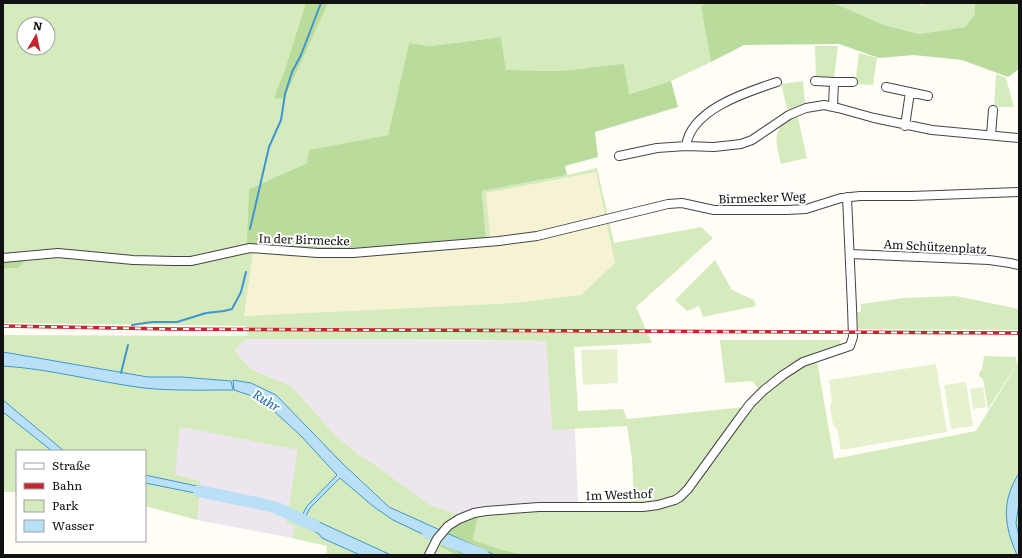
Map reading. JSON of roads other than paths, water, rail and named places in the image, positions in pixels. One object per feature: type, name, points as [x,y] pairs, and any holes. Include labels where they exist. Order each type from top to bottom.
[{"type":"street","points":[[815,81],[854,82]]},
{"type":"street","points":[[686,146],[688,135],[708,113],[715,108],[745,92],[777,82]]},
{"type":"street","points":[[833,106],[834,82]]},
{"type":"street","points":[[886,87],[928,96]]},
{"type":"street","points":[[906,126],[910,92]]},
{"type":"street","points":[[619,156],[657,148],[686,146],[714,147],[741,144],[752,140],[800,110],[812,106],[824,105],[833,106],[906,126],[939,131],[1019,138]]},
{"type":"street","points":[[991,135],[994,110]]},
{"type":"street","name":"Birmecker Weg","points":[[603,220],[668,204],[682,204],[714,210],[787,210],[806,209],[834,200],[847,198],[1019,192]]},
{"type":"street","points":[[847,198],[850,254]]},
{"type":"street","name":"In der Birmecke","points":[[3,258],[58,253],[133,260],[173,261],[196,260],[250,248],[332,253],[373,252],[519,240],[603,220]]},
{"type":"street","name":"Am Schützenplatz","points":[[850,254],[990,260],[1010,262],[1019,265]]},
{"type":"street","name":"Im Westhof","points":[[429,555],[444,530],[454,522],[463,517],[486,511],[539,507],[643,507],[658,505],[680,497],[688,489],[750,404],[764,390],[780,377],[803,362],[850,346],[853,337],[850,254]]},
{"type":"water","points":[[3,352],[148,377],[182,377],[231,381],[233,390],[177,390],[144,388],[39,370],[3,366]]},
{"type":"water","points":[[233,380],[251,383],[276,395],[342,463],[389,507],[440,530],[435,540],[393,520],[374,507],[340,478],[310,508],[306,516],[391,555],[360,555],[322,538],[319,534],[298,523],[307,506],[337,475],[301,436],[275,412],[255,397],[234,390]]},
{"type":"water","points":[[3,400],[63,450],[51,450],[3,412]]},
{"type":"water","points":[[1019,473],[1019,503],[1016,523],[1019,536],[1019,555],[1017,555],[1009,534],[1006,514],[1009,494]]},
{"type":"water","points":[[146,475],[216,490],[215,496],[146,483]]},
{"type":"water","points":[[449,534],[495,555],[466,555],[444,544]]},
{"type":"waterway","points":[[250,229],[269,147],[281,120],[285,94],[292,72],[301,55],[321,3]]},
{"type":"waterway","points":[[132,325],[152,322],[177,322],[206,313],[232,309],[241,292],[246,272]]},
{"type":"waterway","points":[[121,373],[128,345]]},
{"type":"waterway","name":"Ruhr","points":[[199,491],[277,508],[315,526]]},
{"type":"waterway","name":"Ruhr","points":[[428,533],[483,555]]},
{"type":"railway","points":[[3,326],[170,329],[1019,333]]}]
